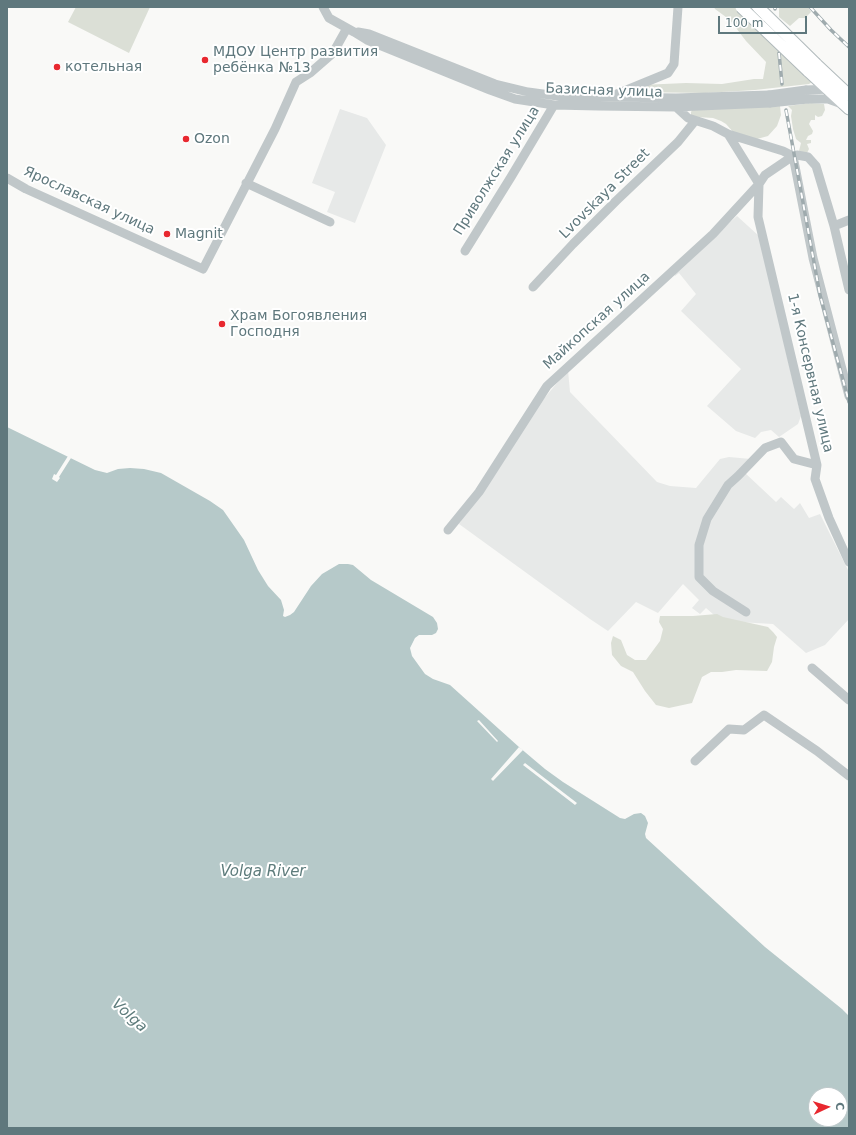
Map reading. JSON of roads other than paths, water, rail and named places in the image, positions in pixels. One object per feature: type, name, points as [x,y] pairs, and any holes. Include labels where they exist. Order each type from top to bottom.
[{"type":"main road","points":[[741,7],[816,79],[848,101]]},
{"type":"main road","points":[[758,7],[816,64],[832,91]]},
{"type":"street","name":"Базисная улица","points":[[323,7],[329,18],[367,40],[515,99],[554,105],[676,103],[769,99],[832,91]]},
{"type":"street","points":[[609,97],[668,73],[674,64],[678,7]]},
{"type":"street","points":[[330,222],[246,184],[275,129],[296,82],[310,73],[334,53],[350,30]]},
{"type":"street","name":"Базисная улица","points":[[350,30],[369,34],[495,84],[528,92],[565,97],[609,97],[676,103]]},
{"type":"street","points":[[808,93],[816,86],[816,79]]},
{"type":"street","points":[[676,103],[688,118],[713,126],[728,134],[784,151],[793,156],[798,155],[808,157],[816,166],[834,226],[849,290]]},
{"type":"street","name":"Приволжская улица","points":[[465,251],[554,105]]},
{"type":"street","name":"Lvovskaya Street","points":[[534,287],[573,244],[616,200],[678,142],[696,121]]},
{"type":"street","points":[[728,134],[759,184]]},
{"type":"street","points":[[793,156],[813,258],[849,396]]},
{"type":"street","name":"Майкопская улица","points":[[448,530],[480,492],[547,386],[713,234],[759,184],[765,175],[793,156]]},
{"type":"street","name":"Ярославская улица","points":[[7,178],[26,189],[203,269],[246,184]]},
{"type":"street","name":"1-я Консервная улица","points":[[759,184],[758,217],[817,465],[815,479],[829,518],[849,562]]},
{"type":"street","points":[[834,226],[849,220]]},
{"type":"street","points":[[746,612],[713,591],[699,577],[699,545],[707,519],[728,485],[765,448],[781,442],[794,459],[817,465]]},
{"type":"street","points":[[812,668],[849,700]]},
{"type":"street","points":[[695,761],[729,730],[744,730],[764,715],[817,751],[849,776]]},
{"type":"water","name":"Volga River","points":[[7,427],[95,470],[107,473],[118,469],[130,468],[144,469],[161,473],[210,501],[223,510],[244,540],[258,570],[268,586],[281,600],[284,610],[283,616],[285,617],[294,612],[311,586],[322,574],[339,564],[348,564],[353,565],[371,580],[433,617],[437,623],[438,629],[436,633],[432,635],[419,635],[415,638],[410,648],[412,656],[425,674],[433,679],[450,685],[519,747],[563,782],[620,818],[625,819],[634,814],[641,813],[645,816],[648,823],[645,834],[646,838],[765,947],[849,1016],[849,1128],[7,1128]]},
{"type":"railway","points":[[810,7],[849,47]]},
{"type":"railway","points":[[779,53],[782,84]]},
{"type":"railway","points":[[786,110],[820,295],[849,402]]},
{"type":"place","name":"МДОУ Центр развития ребёнка №13","points":[[205,60]]},
{"type":"place","name":"котельная","points":[[57,67]]},
{"type":"place","name":"Ozon","points":[[186,139]]},
{"type":"place","name":"Magnit","points":[[167,234]]},
{"type":"place","name":"Храм Богоявления Господня","points":[[222,324]]},
{"type":"water label","name":"Volga","points":[[129,1016]]}]
